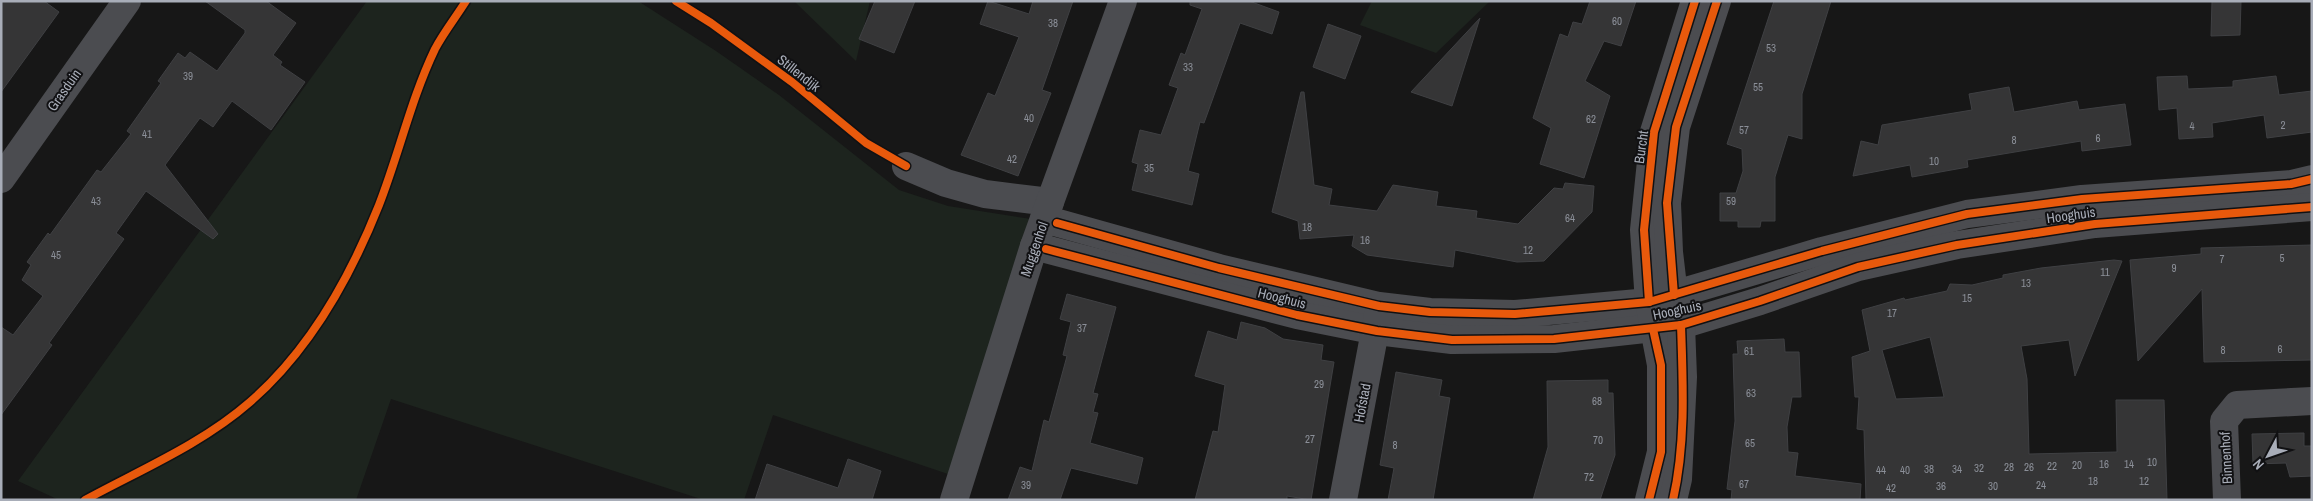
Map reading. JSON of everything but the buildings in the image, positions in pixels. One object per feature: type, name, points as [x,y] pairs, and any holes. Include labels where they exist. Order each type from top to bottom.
[{"type":"street","name":"Grasduin","points":[[1,179],[127,1]]},
{"type":"street","name":"Muggenhol","points":[[954,500],[1034,246],[1123,1]]},
{"type":"street","name":"Burcht","points":[[1673,500],[1678,479],[1682,424],[1681,325],[1661,298],[1644,230],[1654,132],[1695,1]]},
{"type":"street","name":"Burcht","points":[[1650,500],[1661,452],[1661,365],[1653,329],[1661,298],[1667,203],[1676,127],[1717,1]]},
{"type":"street","points":[[906,166],[946,183],[1047,211]]},
{"type":"street","name":"Hooghuis","points":[[1034,246],[1297,315],[1378,318],[1430,312],[1515,314],[1661,298],[1822,251],[1967,214],[2082,199],[2291,184],[2312,179]]},
{"type":"street","name":"Hooghuis","points":[[1047,211],[1219,268],[1452,340],[1554,339],[1681,325],[1760,301],[1858,267],[1957,244],[2095,224],[2312,207]]},
{"type":"street","name":"Hofstad","points":[[1343,500],[1378,318]]},
{"type":"street","name":"Binnenhof","points":[[2228,500],[2224,421],[2237,405],[2312,401]]},
{"type":"shaded area","points":[[367,1],[638,1],[716,51],[779,95],[899,190],[948,206],[1031,219],[948,474],[773,415],[744,500],[704,500],[391,399],[356,500],[59,500],[18,481]]},
{"type":"shaded area","points":[[794,1],[870,1],[856,61]]},
{"type":"shaded area","points":[[1372,1],[1490,1],[1436,53],[1360,25]]},
{"type":"cycle path","points":[[85,500],[170,456],[212,431],[250,402],[272,382],[310,336],[341,286],[368,232],[393,166],[412,107],[435,49],[466,1]]},
{"type":"cycle path","name":"Stillendijk","points":[[676,1],[711,23],[792,82],[866,143],[906,166]]},
{"type":"cycle path","points":[[1649,302],[1644,230],[1654,132],[1695,1]]},
{"type":"cycle path","points":[[1674,295],[1667,203],[1676,127],[1717,1]]},
{"type":"cycle path","points":[[1057,223],[1219,268],[1379,306],[1430,312],[1515,314],[1649,302],[1822,251],[1967,214],[2082,199],[2291,184],[2312,179]]},
{"type":"cycle path","points":[[1046,249],[1297,315],[1377,331],[1452,340],[1554,339],[1681,325],[1760,301],[1858,267],[1957,245],[2095,224],[2312,207]]},
{"type":"cycle path","points":[[1673,500],[1682,435],[1681,325]]},
{"type":"cycle path","points":[[1649,500],[1661,452],[1661,365],[1653,329]]}]
